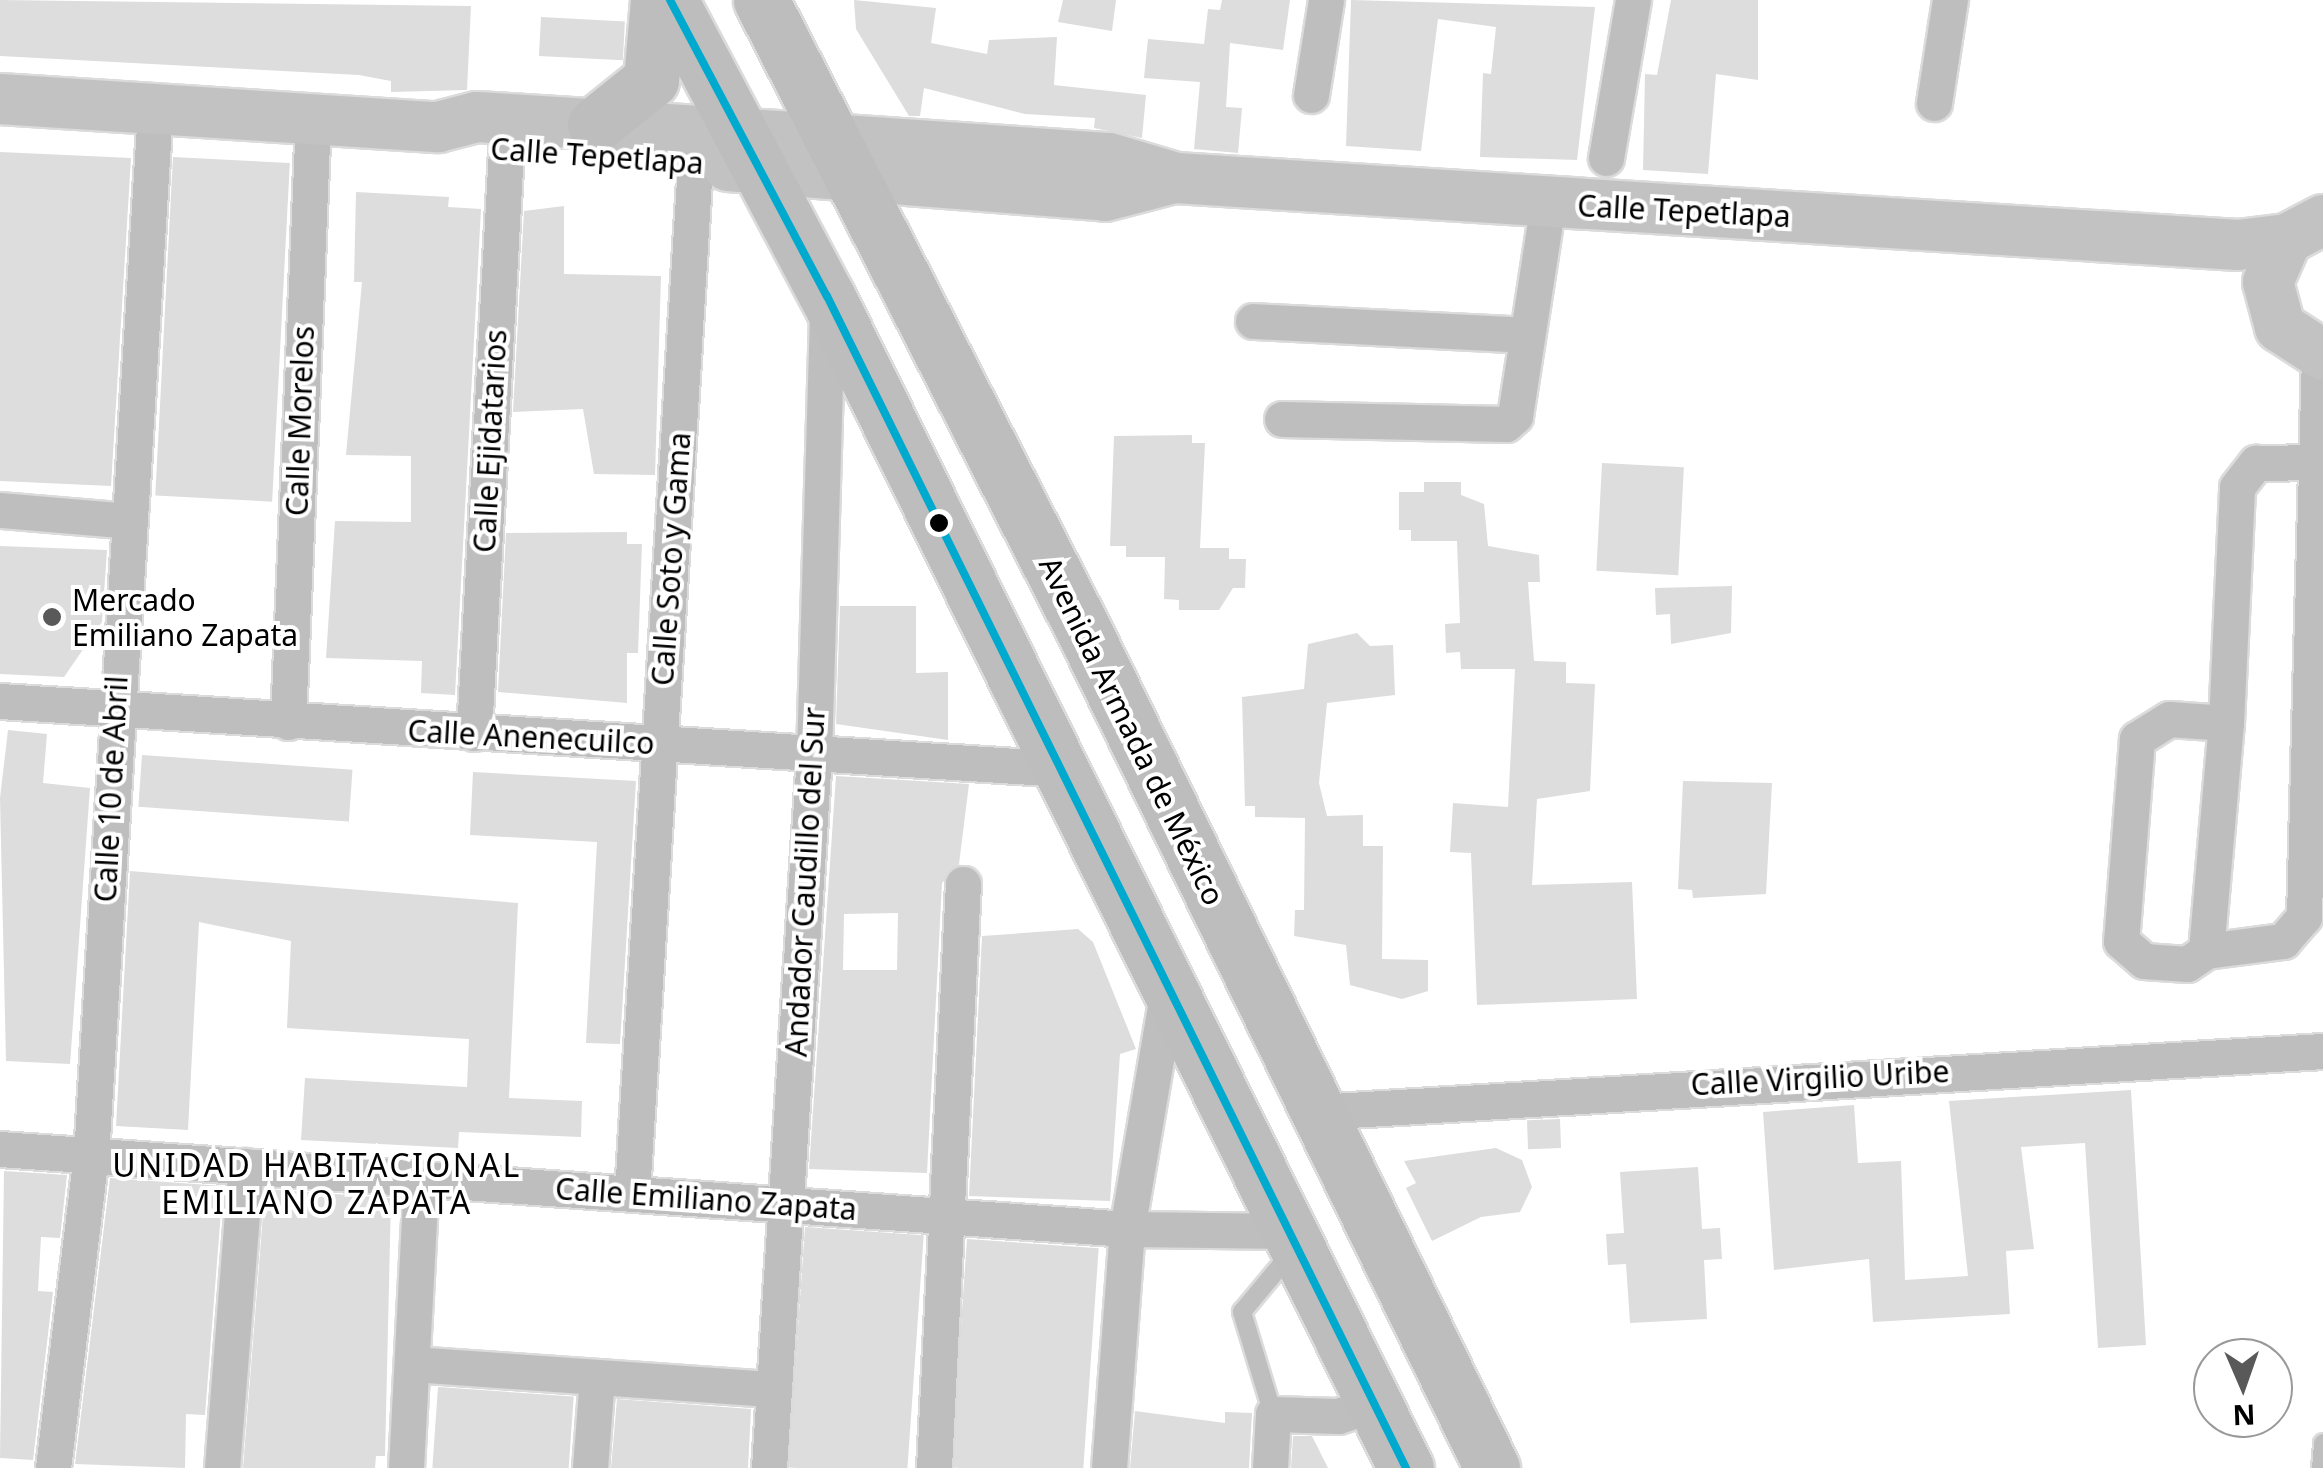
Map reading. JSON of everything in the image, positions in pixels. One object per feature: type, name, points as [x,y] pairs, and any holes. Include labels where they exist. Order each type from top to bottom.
[{"type":"main road","points":[[595,125],[651,80],[658,0]]},
{"type":"main road","points":[[670,0],[728,155],[827,296],[1406,1468]]},
{"type":"main road","name":"Avenida Armada de México","points":[[761,0],[1492,1468]]},
{"type":"street","points":[[1311,95],[1326,0]]},
{"type":"street","points":[[1606,158],[1633,0]]},
{"type":"street","points":[[1934,103],[1950,0]]},
{"type":"street","name":"Calle Tepetlapa","points":[[0,99],[438,128],[476,118],[595,125],[728,155]]},
{"type":"street","name":"Calle 10 de Abril","points":[[53,1468],[91,1156],[115,712],[155,109]]},
{"type":"street","name":"Calle Morelos","points":[[288,722],[313,119]]},
{"type":"street","name":"Calle Tepetlapa","points":[[438,128],[474,146],[843,160],[1109,158],[1176,178],[2193,242],[2305,230]]},
{"type":"street","name":"Calle Ejidatarios","points":[[474,734],[506,148]]},
{"type":"street","name":"Calle Soto y Gama","points":[[632,1194],[659,745],[728,155]]},
{"type":"street","points":[[1282,420],[1506,424],[1515,416],[1548,203]]},
{"type":"street","points":[[2268,297],[2305,230]]},
{"type":"street","points":[[2193,242],[2212,265],[2268,297],[2291,339],[2321,355],[2304,917],[2283,941],[2206,950],[2188,964],[2144,961],[2122,941],[2132,758],[2148,724],[2226,723]]},
{"type":"street","name":"Andador Caudillo del Sur","points":[[769,1468],[814,754],[827,296]]},
{"type":"street","points":[[1253,321],[1527,335]]},
{"type":"street","points":[[2206,950],[2243,470],[2318,462]]},
{"type":"street","points":[[0,510],[130,521]]},
{"type":"street","name":"Calle Anenecuilco","points":[[0,702],[1063,769]]},
{"type":"street","points":[[934,1468],[950,1217],[963,884]]},
{"type":"street","points":[[1109,1468],[1127,1229],[1168,988]]},
{"type":"street","name":"Calle Virgilio Uribe","points":[[1318,1112],[2323,1050]]},
{"type":"street","name":"Calle Emiliano Zapata","points":[[0,1149],[1295,1238]]},
{"type":"street","points":[[222,1468],[246,1166]]},
{"type":"street","points":[[406,1468],[421,1179]]},
{"type":"street","points":[[412,1364],[774,1389]]},
{"type":"street","points":[[590,1468],[598,1378]]},
{"type":"street","points":[[1270,1468],[1273,1414],[1338,1416],[1376,1404]]},
{"type":"lane","points":[[1273,1414],[1242,1312],[1295,1238]]},
{"type":"lane","points":[[2321,1468],[2323,1443]]},
{"type":"building","points":[[0,0],[471,6],[467,90],[391,92],[391,81],[359,75],[0,56]]},
{"type":"building","points":[[854,0],[936,8],[931,43],[987,54],[989,40],[1057,37],[1054,85],[1146,95],[1142,138],[1094,128],[1095,118],[1025,114],[924,88],[920,116],[909,116],[856,29]]},
{"type":"building","points":[[1063,0],[1116,0],[1112,31],[1058,22]]},
{"type":"building","points":[[1222,0],[1290,0],[1283,50],[1230,43],[1226,107],[1242,108],[1238,153],[1194,149],[1200,82],[1144,78],[1148,39],[1204,44],[1208,9],[1220,10]]},
{"type":"building","points":[[1351,0],[1595,7],[1577,160],[1480,157],[1483,73],[1491,74],[1496,27],[1438,19],[1421,151],[1346,146]]},
{"type":"building","points":[[1671,0],[1758,0],[1758,80],[1716,74],[1708,174],[1643,170],[1645,74],[1657,75]]},
{"type":"building","points":[[541,17],[625,21],[623,60],[539,56]]},
{"type":"building","points":[[0,152],[131,158],[111,486],[0,481]]},
{"type":"building","points":[[173,157],[290,163],[272,502],[155,496]]},
{"type":"building","points":[[356,192],[449,197],[448,207],[481,209],[455,695],[421,693],[422,661],[326,658],[335,521],[411,522],[411,456],[346,455],[362,282],[354,282]]},
{"type":"building","points":[[564,206],[564,274],[661,276],[655,475],[594,474],[583,409],[513,412],[524,211]]},
{"type":"building","points":[[1192,435],[1192,443],[1205,443],[1200,548],[1229,548],[1229,559],[1246,559],[1245,588],[1233,588],[1219,610],[1179,610],[1179,600],[1164,599],[1165,557],[1126,557],[1126,546],[1110,546],[1114,436]]},
{"type":"building","points":[[1602,463],[1684,467],[1678,575],[1596,571]]},
{"type":"building","points":[[1424,482],[1461,482],[1461,495],[1484,504],[1488,546],[1539,555],[1540,582],[1528,582],[1534,661],[1566,662],[1566,683],[1595,684],[1590,791],[1537,799],[1532,885],[1632,882],[1637,999],[1477,1005],[1471,853],[1450,852],[1453,803],[1508,807],[1515,669],[1461,669],[1460,652],[1446,653],[1445,624],[1460,623],[1457,541],[1411,541],[1411,530],[1399,530],[1399,492],[1424,492]]},
{"type":"building","points":[[627,532],[627,544],[642,544],[638,653],[627,653],[627,703],[498,692],[506,533]]},
{"type":"building","name":"Mercado Emiliano Zapata","points":[[0,546],[107,550],[102,622],[64,677],[0,674]]},
{"type":"building","points":[[1732,586],[1731,633],[1671,644],[1670,614],[1656,615],[1655,588]]},
{"type":"building","points":[[840,606],[916,606],[916,673],[948,672],[948,740],[836,724]]},
{"type":"building","points":[[1357,633],[1370,646],[1393,645],[1395,695],[1327,703],[1319,783],[1327,816],[1363,815],[1363,846],[1383,846],[1382,959],[1428,960],[1428,991],[1402,999],[1350,985],[1346,945],[1294,936],[1295,910],[1304,910],[1305,818],[1255,817],[1255,806],[1245,806],[1242,697],[1304,689],[1308,644]]},
{"type":"building","points":[[8,730],[47,734],[43,783],[90,788],[70,1064],[6,1061],[0,798]]},
{"type":"building","points":[[142,755],[352,770],[349,822],[138,807]]},
{"type":"building","points":[[473,772],[636,781],[620,1044],[586,1043],[597,842],[470,835]]},
{"type":"building","points":[[836,776],[969,784],[959,864],[942,883],[927,1173],[809,1169]],"holes":[[[898,913],[897,970],[843,970],[844,914]]]},
{"type":"building","points":[[1683,781],[1772,783],[1766,894],[1693,898],[1692,890],[1678,889]]},
{"type":"building","points":[[130,871],[518,903],[509,1098],[582,1101],[581,1137],[459,1132],[458,1148],[301,1140],[305,1078],[467,1087],[469,1039],[287,1028],[291,941],[199,922],[188,1130],[116,1126]]},
{"type":"building","points":[[1078,929],[1093,942],[1136,1049],[1120,1054],[1110,1201],[969,1196],[982,936]]},
{"type":"building","points":[[2131,1090],[2146,1345],[2098,1348],[2085,1143],[2021,1147],[2034,1249],[2006,1251],[2010,1314],[1873,1322],[1869,1259],[1774,1270],[1763,1112],[1854,1105],[1858,1163],[1901,1161],[1905,1280],[1968,1276],[1949,1101]]},
{"type":"building","points":[[1560,1119],[1561,1148],[1528,1149],[1527,1120]]},
{"type":"building","points":[[1496,1148],[1522,1160],[1532,1187],[1520,1212],[1481,1217],[1432,1241],[1406,1188],[1416,1183],[1404,1161]]},
{"type":"building","points":[[1698,1167],[1702,1229],[1720,1228],[1722,1259],[1704,1260],[1707,1319],[1630,1323],[1626,1264],[1608,1265],[1606,1234],[1624,1233],[1620,1172]]},
{"type":"building","points":[[4,1171],[67,1175],[60,1238],[41,1237],[38,1291],[53,1292],[33,1460],[0,1458]]},
{"type":"building","points":[[110,1178],[223,1186],[205,1415],[186,1414],[185,1468],[75,1464]]},
{"type":"building","points":[[265,1189],[391,1198],[385,1456],[376,1456],[375,1468],[243,1468]]},
{"type":"building","points":[[805,1227],[924,1235],[907,1468],[788,1467]]},
{"type":"building","points":[[967,1239],[1099,1248],[1083,1468],[951,1467]]},
{"type":"building","points":[[438,1387],[574,1396],[569,1468],[432,1468]]},
{"type":"building","points":[[617,1399],[751,1409],[748,1468],[611,1468]]},
{"type":"building","points":[[1135,1411],[1225,1423],[1225,1412],[1252,1413],[1249,1468],[1130,1468]]},
{"type":"building","points":[[1293,1436],[1312,1436],[1328,1468],[1291,1468]]},
{"type":"transit line","points":[[670,0],[827,296],[1406,1468]]},
{"type":"place","name":"Mercado Emiliano Zapata","points":[[52,617]]},
{"type":"district","name":"UNIDAD HABITACIONAL EMILIANO ZAPATA","points":[[317,1184]]}]
